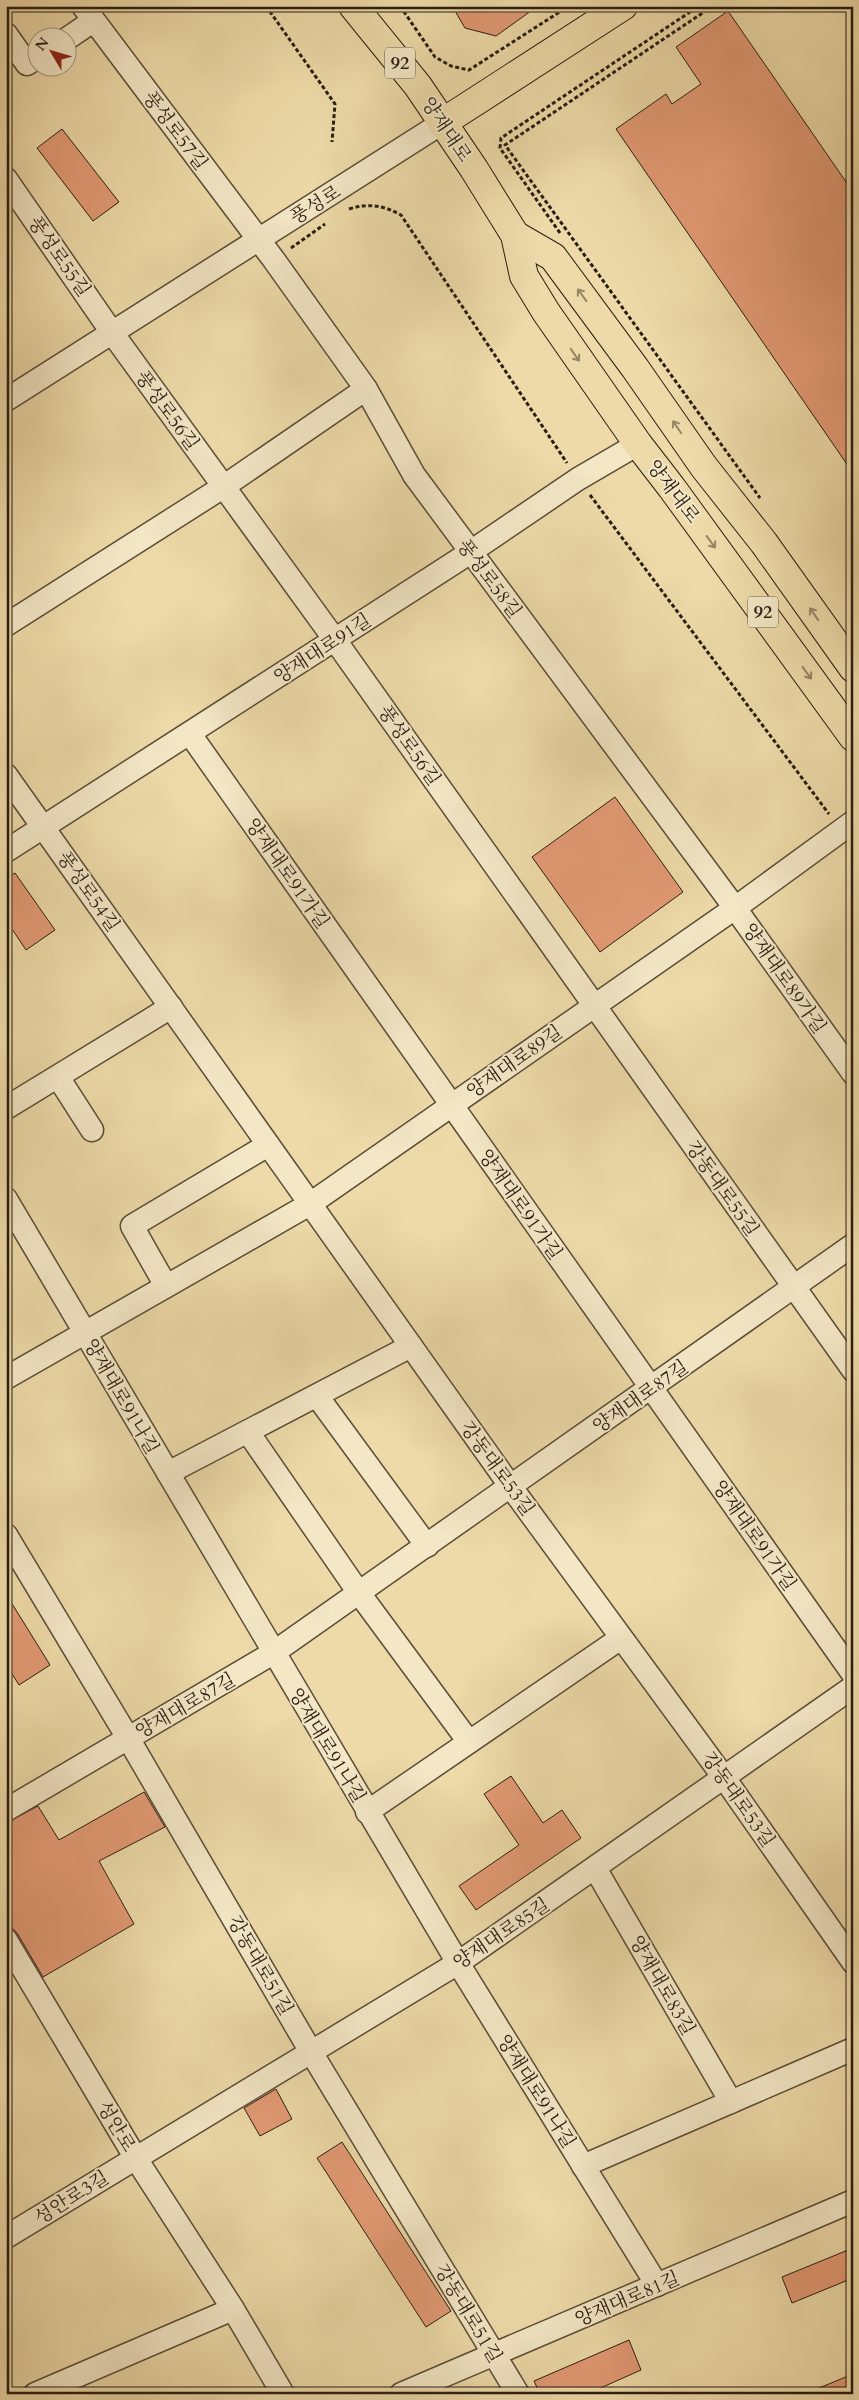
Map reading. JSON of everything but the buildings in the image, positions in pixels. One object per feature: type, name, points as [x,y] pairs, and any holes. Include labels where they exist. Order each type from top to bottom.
[{"type":"main road","name":"양재대로","points":[[353,6],[418,86],[474,169],[515,235],[524,276],[546,312],[638,444],[853,737]]},
{"type":"main road","name":"풍성로","points":[[442,123],[612,9]]},
{"type":"main road","name":"양재대로","points":[[515,235],[554,257],[636,368],[704,467],[764,543],[853,668]]},
{"type":"street","name":"풍성로57길","points":[[76,28],[88,14],[259,239]]},
{"type":"street","points":[[6,34],[28,56]]},
{"type":"street","name":"풍성로","points":[[6,400],[113,334],[442,123]]},
{"type":"street","name":"풍성로55길","points":[[6,179],[113,334]]},
{"type":"street","name":"풍성로58길","points":[[259,239],[366,389],[414,475],[735,908]]},
{"type":"street","name":"풍성로56길","points":[[113,334],[335,640],[595,1005]]},
{"type":"street","points":[[6,625],[223,487],[366,389]]},
{"type":"street","name":"양재대로91길","points":[[6,851],[335,640],[578,480],[638,444]]},
{"type":"street","name":"양재대로91가길","points":[[190,734],[853,1674]]},
{"type":"street","name":"풍성로54길","points":[[6,775],[310,1204]]},
{"type":"street","name":"양재대로89길","points":[[6,1378],[310,1204],[735,908],[847,826]]},
{"type":"street","name":"양재대로89가길","points":[[735,908],[853,1073]]},
{"type":"street","name":"강동대로55길","points":[[595,1005],[853,1370]]},
{"type":"street","points":[[6,1108],[171,1007]]},
{"type":"street","points":[[58,1077],[92,1130]]},
{"type":"street","points":[[166,1286],[132,1226],[268,1145]]},
{"type":"street","name":"양재대로91나길","points":[[6,1200],[367,1812],[657,2285]]},
{"type":"street","name":"강동대로53길","points":[[310,1204],[510,1487],[725,1778],[853,1962]]},
{"type":"street","name":"양재대로87길","points":[[6,1810],[273,1653],[853,1245]]},
{"type":"street","points":[[168,1473],[411,1346]]},
{"type":"street","points":[[316,1396],[427,1546]]},
{"type":"street","points":[[248,1432],[359,1593],[468,1742]]},
{"type":"street","name":"강동대로51길","points":[[6,1536],[128,1738],[311,2052],[518,2394]]},
{"type":"street","points":[[367,1812],[621,1638]]},
{"type":"street","name":"양재대로85길","points":[[135,2157],[458,1963],[853,1688]]},
{"type":"street","name":"양재대로83길","points":[[595,1868],[731,2102]]},
{"type":"street","name":"성안로","points":[[6,1940],[135,2157],[233,2309],[283,2394]]},
{"type":"street","points":[[583,2166],[853,2049]]},
{"type":"street","name":"성안로3길","points":[[6,2237],[135,2157]]},
{"type":"street","name":"양재대로81길","points":[[401,2394],[853,2201]]},
{"type":"street","points":[[35,2394],[233,2309]]},
{"type":"path","points":[[266,6],[335,104],[332,142]]},
{"type":"path","points":[[400,6],[435,57],[451,66],[469,70],[570,6]]},
{"type":"path","points":[[500,148],[501,138],[699,6]]},
{"type":"path","points":[[713,6],[506,145],[766,506]]},
{"type":"path","points":[[343,212],[350,208],[372,204],[389,208],[401,215],[578,480],[847,826]]},
{"type":"path","points":[[274,260],[328,222]]}]
